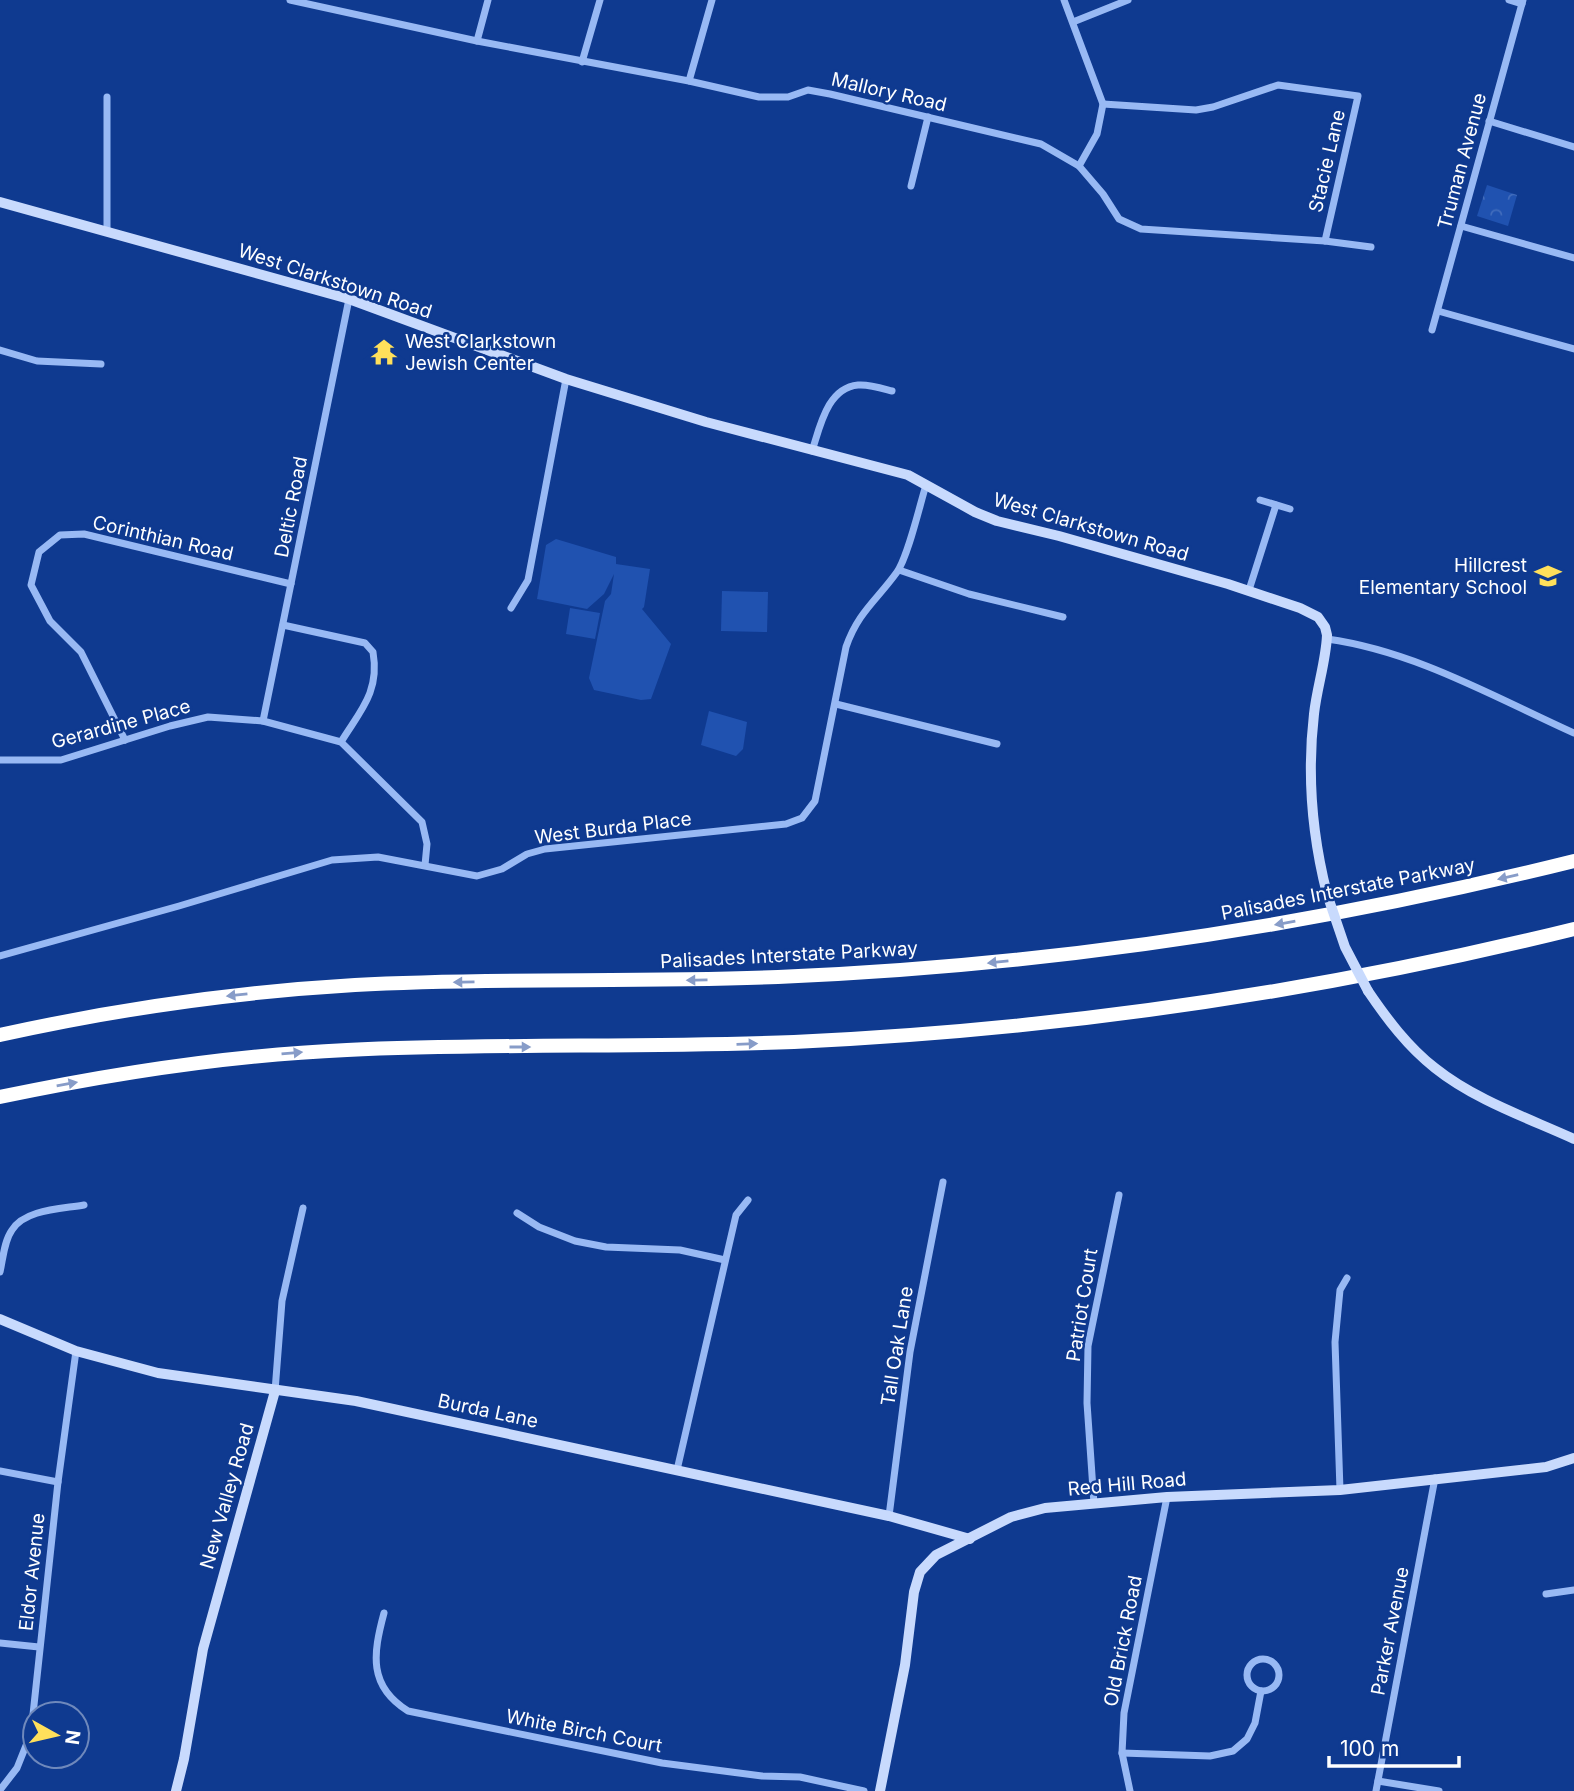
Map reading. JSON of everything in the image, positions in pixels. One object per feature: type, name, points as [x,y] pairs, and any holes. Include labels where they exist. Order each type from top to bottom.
[{"type":"highway","name":"Palisades Interstate Parkway","points":[[0,1035],[168,1004],[326,987],[453,982],[787,977],[894,971],[1033,958],[1161,942],[1300,920],[1447,891],[1574,861]]},
{"type":"highway","points":[[0,1097],[157,1069],[313,1052],[796,1042],[1055,1022],[1182,1006],[1321,983],[1470,954],[1574,929]]},
{"type":"street","name":"Mallory Road","points":[[290,0],[477,41],[759,97],[788,97],[808,90],[1041,144],[1079,166],[1103,194],[1119,219],[1141,229],[1325,241],[1371,247]]},
{"type":"street","points":[[477,41],[488,0]]},
{"type":"street","points":[[582,62],[600,0]]},
{"type":"street","points":[[689,81],[712,0]]},
{"type":"street","points":[[1064,0],[1103,104],[1097,134],[1079,166]]},
{"type":"street","points":[[1073,23],[1128,0]]},
{"type":"street","points":[[1509,0],[1522,2]]},
{"type":"street","name":"Truman Avenue","points":[[1432,330],[1522,2]]},
{"type":"street","name":"Stacie Lane","points":[[1103,104],[1196,110],[1278,85],[1358,96],[1325,241]]},
{"type":"street","points":[[107,97],[107,232]]},
{"type":"street","points":[[911,186],[928,117]]},
{"type":"street","points":[[1489,121],[1574,148]]},
{"type":"street","name":"West Clarkstown Road","points":[[0,202],[349,299],[566,379],[706,422],[908,475],[975,512],[997,521],[1249,590],[1315,615],[1325,627],[1327,639]]},
{"type":"street","points":[[1461,226],[1574,258]]},
{"type":"street","name":"Deltic Road","points":[[263,721],[349,299]]},
{"type":"street","points":[[1438,311],[1574,349]]},
{"type":"street","points":[[0,350],[37,362],[101,364]]},
{"type":"street","points":[[511,608],[528,580],[566,379]]},
{"type":"street","points":[[812,450],[825,412],[834,398],[847,388],[857,385],[892,391]]},
{"type":"street","name":"West Burda Place","points":[[0,956],[332,860],[378,857],[477,876],[502,869],[527,855],[545,849],[786,824],[802,818],[816,800],[846,647],[852,630],[862,613],[899,569],[926,485]]},
{"type":"street","points":[[1260,499],[1290,509]]},
{"type":"street","points":[[1249,590],[1276,505]]},
{"type":"street","name":"Corinthian Road","points":[[125,740],[81,652],[50,621],[31,584],[39,552],[60,535],[85,534],[291,584]]},
{"type":"street","points":[[899,569],[969,594],[1063,617]]},
{"type":"street","points":[[283,625],[365,643],[373,652],[374,684],[369,699],[341,742]]},
{"type":"street","points":[[1574,733],[1406,658],[1369,646],[1327,639],[1314,713],[1311,769],[1314,825],[1327,894],[1345,947],[1368,991],[1409,1045],[1440,1073],[1473,1092],[1574,1139]]},
{"type":"street","points":[[836,704],[997,744]]},
{"type":"street","name":"Gerardine Place","points":[[0,760],[61,761],[170,726],[208,717],[263,721],[341,742],[422,822],[427,844],[425,865]]},
{"type":"street","name":"Tall Oak Lane","points":[[889,1516],[910,1352],[943,1182]]},
{"type":"street","name":"Patriot Court","points":[[1094,1504],[1087,1403],[1088,1346],[1119,1195]]},
{"type":"street","points":[[677,1470],[736,1215],[748,1200]]},
{"type":"street","points":[[0,1272],[11,1230],[21,1220],[33,1214],[84,1205]]},
{"type":"street","name":"New Valley Road","points":[[176,1791],[203,1649],[275,1391],[282,1301],[303,1209]]},
{"type":"street","points":[[517,1213],[539,1227],[575,1241],[606,1247],[680,1250],[726,1259]]},
{"type":"street","points":[[1340,1490],[1335,1342],[1340,1290],[1347,1278]]},
{"type":"street","name":"Burda Lane","points":[[0,1319],[76,1351],[158,1373],[356,1401],[889,1516],[970,1539]]},
{"type":"street","name":"Eldor Avenue","points":[[0,1790],[17,1769],[31,1733],[58,1482],[76,1351]]},
{"type":"street","name":"Red Hill Road","points":[[880,1791],[905,1662],[914,1592],[920,1572],[936,1555],[1011,1517],[1045,1508],[1167,1496],[1340,1490],[1546,1467],[1574,1458]]},
{"type":"street","points":[[0,1471],[58,1482]]},
{"type":"street","name":"Parker Avenue","points":[[1376,1791],[1435,1478]]},
{"type":"street","name":"Old Brick Road","points":[[1130,1791],[1122,1753],[1124,1713],[1167,1496]]},
{"type":"street","points":[[1546,1594],[1574,1590]]},
{"type":"street","name":"White Birch Court","points":[[384,1613],[377,1642],[377,1676],[394,1702],[408,1711],[662,1763],[762,1776],[800,1777],[864,1791]]},
{"type":"street","points":[[0,1643],[39,1647]]},
{"type":"street","points":[[1263,1659],[1273,1662],[1279,1675],[1272,1689],[1261,1691],[1250,1685],[1247,1674],[1252,1663],[1263,1659]]},
{"type":"street","points":[[1122,1753],[1210,1755],[1233,1751],[1247,1739],[1255,1723],[1261,1691]]},
{"type":"street","points":[[1378,1782],[1439,1791]]},
{"type":"green space","points":[[1487,185],[1517,195],[1508,226],[1477,216]]},
{"type":"green space","points":[[556,539],[616,557],[616,564],[650,569],[642,609],[671,644],[651,699],[641,700],[594,690],[589,678],[605,601],[611,594],[614,574],[604,594],[587,609],[537,599],[546,545]]},
{"type":"green space","points":[[722,591],[768,592],[767,632],[721,631]]},
{"type":"green space","points":[[570,608],[600,613],[595,639],[566,634]]},
{"type":"green space","points":[[709,711],[747,722],[743,749],[736,756],[701,745]]},
{"type":"place","name":"West Clarkstown Jewish Center","points":[[384,352]]},
{"type":"place","name":"Hillcrest Elementary School","points":[[1548,576]]}]
